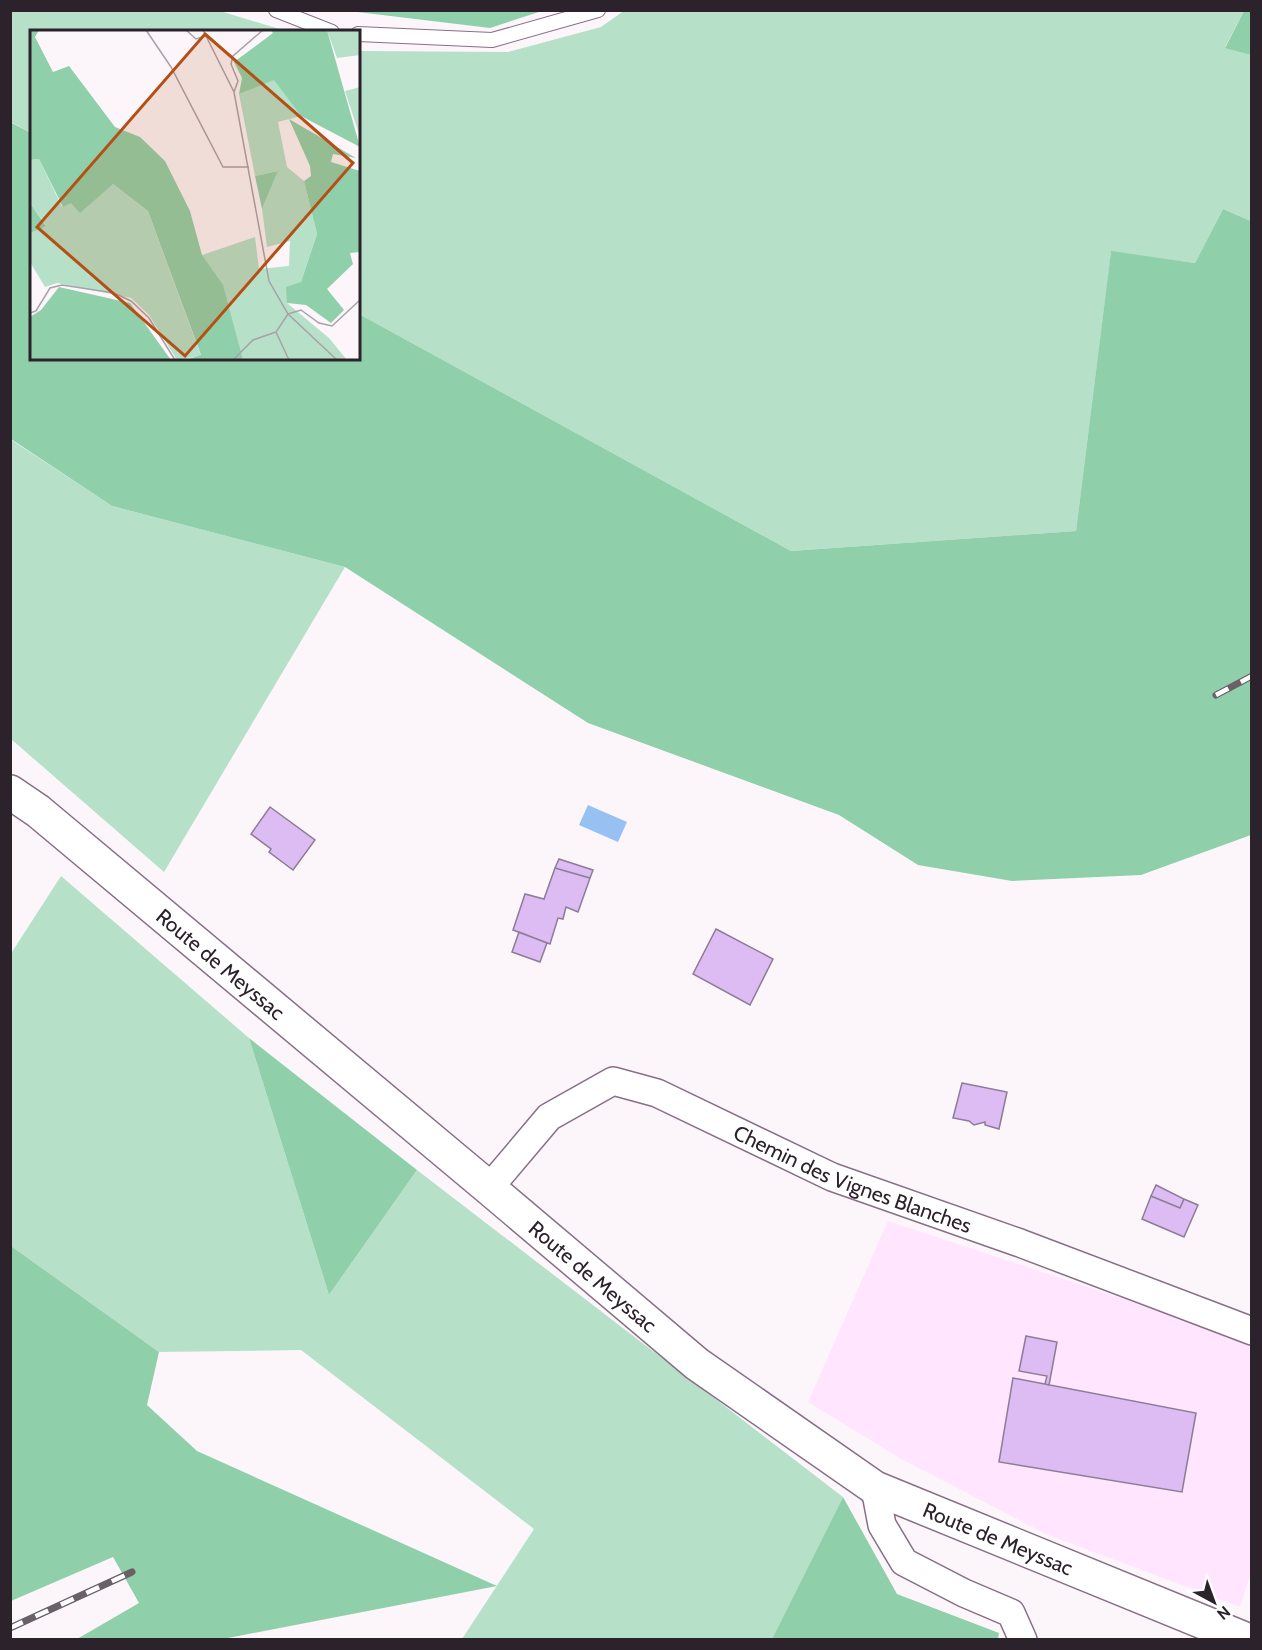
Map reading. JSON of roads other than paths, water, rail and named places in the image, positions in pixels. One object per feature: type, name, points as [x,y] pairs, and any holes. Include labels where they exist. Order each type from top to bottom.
[{"type":"main road","name":"Route de Meyssac","points":[[10,792],[38,812],[697,1364],[875,1488],[1248,1640]]},
{"type":"street","name":"Chemin des Vignes Blanches","points":[[489,1188],[549,1117],[613,1081],[657,1093],[832,1177],[1020,1243],[1251,1331]]},
{"type":"street","points":[[875,1488],[882,1525],[904,1562],[964,1593],[1011,1613],[1023,1640]]},
{"type":"street","points":[[1248,1640],[1251,1635]]},
{"type":"lane","points":[[276,10],[327,30]]},
{"type":"lane","points":[[360,34],[492,40],[598,10]]},
{"type":"water","points":[[588,805],[627,822],[618,842],[579,825]]},
{"type":"railway","points":[[1216,695],[1252,676]]},
{"type":"railway","points":[[10,1628],[132,1572]]}]
